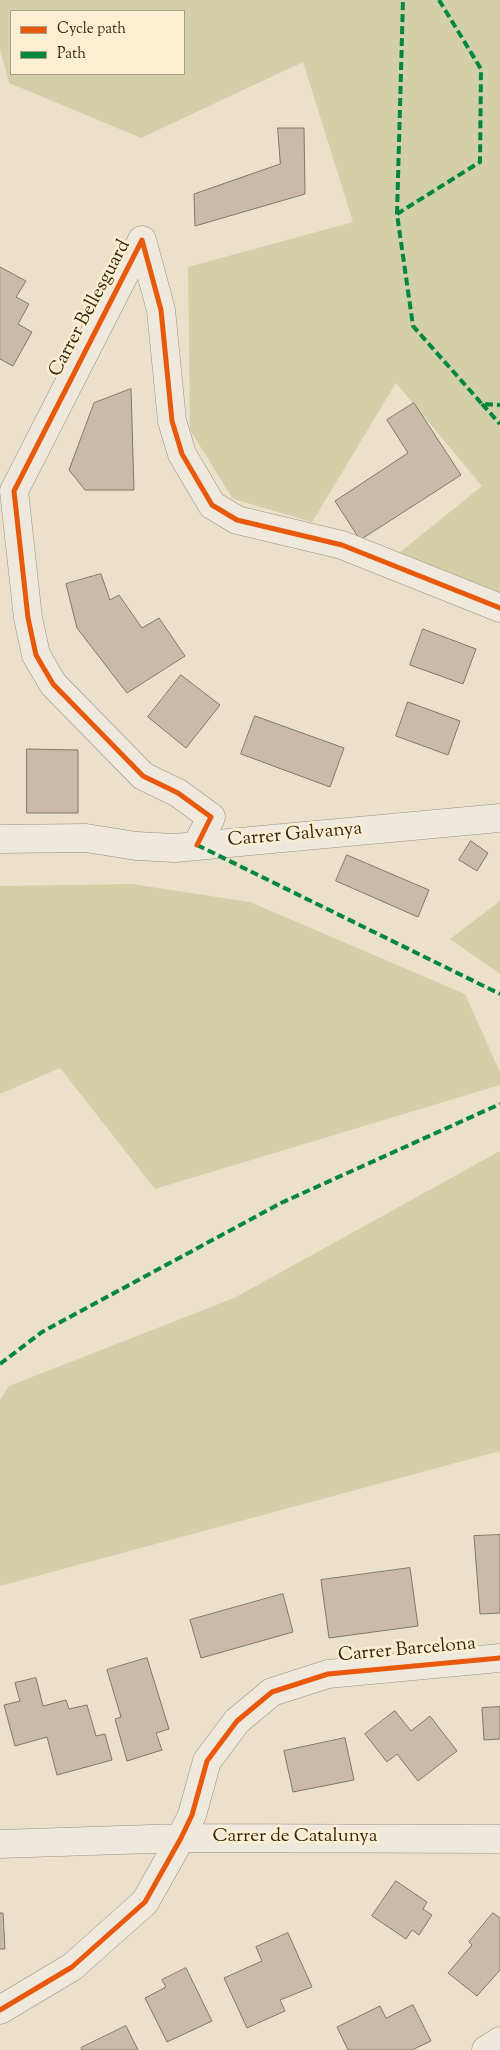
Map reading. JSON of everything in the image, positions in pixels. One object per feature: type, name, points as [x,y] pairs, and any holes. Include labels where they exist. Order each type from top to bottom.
[{"type":"street","name":"Carrer Bellesguard","points":[[197,845],[211,817],[178,793],[143,776],[52,684],[36,655],[28,618],[14,490],[142,240],[161,310],[172,421],[182,454],[212,505],[237,520],[342,545],[500,608]]},
{"type":"street","name":"Carrer Galvanya","points":[[0,838],[86,838],[136,846],[175,848],[500,818]]},
{"type":"street","name":"Carrer Barcelona","points":[[0,2010],[72,1967],[145,1902],[192,1815],[207,1761],[237,1721],[272,1692],[328,1674],[500,1658]]},
{"type":"street","name":"Carrer de Catalunya","points":[[0,1844],[181,1838],[500,1839]]},
{"type":"street","points":[[486,2050],[500,2042]]},
{"type":"shaded area","points":[[0,0],[500,0],[500,593],[399,553],[482,486],[396,383],[312,522],[233,499],[190,430],[188,267],[353,222],[303,62],[141,138],[9,83],[0,49]]},
{"type":"shaded area","points":[[132,884],[250,902],[465,994],[500,1072],[500,1085],[155,1189],[60,1068],[0,1094],[0,886]]},
{"type":"shaded area","points":[[500,901],[500,974],[450,939]]},
{"type":"shaded area","points":[[500,1151],[500,1451],[0,1586],[0,1400],[9,1386],[234,1298]]},
{"type":"building","points":[[278,128],[304,128],[305,194],[195,226],[194,194],[280,164]]},
{"type":"building","points":[[0,267],[26,281],[16,297],[29,304],[18,324],[32,332],[13,366],[0,359]]},
{"type":"building","points":[[131,389],[134,490],[85,490],[69,470],[94,403]]},
{"type":"building","points":[[414,403],[461,475],[360,540],[335,501],[408,453],[387,420]]},
{"type":"building","points":[[101,574],[110,600],[119,595],[142,628],[159,618],[185,656],[127,693],[77,628],[66,584]]},
{"type":"building","points":[[423,629],[476,649],[463,684],[410,665]]},
{"type":"building","points":[[181,675],[220,705],[186,748],[148,717]]},
{"type":"building","points":[[408,702],[460,721],[448,755],[396,736]]},
{"type":"building","points":[[255,716],[344,748],[330,787],[241,754]]},
{"type":"building","points":[[27,749],[78,750],[78,813],[27,813]]},
{"type":"building","points":[[471,841],[488,853],[477,871],[459,860]]},
{"type":"building","points":[[347,855],[429,890],[418,917],[336,881]]},
{"type":"building","points":[[500,1535],[500,1613],[480,1614],[474,1536]]},
{"type":"building","points":[[410,1568],[418,1626],[329,1638],[321,1580]]},
{"type":"building","points":[[283,1594],[293,1632],[201,1658],[190,1620]]},
{"type":"building","points":[[147,1658],[169,1729],[156,1733],[162,1750],[127,1761],[115,1719],[121,1717],[107,1670]]},
{"type":"building","points":[[36,1678],[43,1706],[66,1700],[69,1709],[87,1705],[96,1736],[105,1734],[112,1760],[57,1775],[47,1737],[15,1746],[4,1705],[20,1701],[15,1683]]},
{"type":"building","points":[[500,1707],[500,1739],[484,1740],[482,1708]]},
{"type":"building","points":[[395,1711],[411,1731],[430,1716],[457,1751],[418,1781],[397,1754],[387,1762],[365,1734]]},
{"type":"building","points":[[345,1738],[354,1780],[293,1792],[284,1751]]},
{"type":"building","points":[[396,1881],[427,1902],[423,1909],[432,1915],[419,1935],[412,1930],[406,1939],[372,1916]]},
{"type":"building","points":[[0,1913],[3,1913],[5,1949],[0,1949]]},
{"type":"building","points":[[493,1913],[500,1918],[500,1970],[477,1996],[448,1973],[472,1945],[469,1942]]},
{"type":"building","points":[[288,1933],[312,1987],[280,2000],[285,2011],[247,2028],[224,1978],[262,1961],[256,1947]]},
{"type":"building","points":[[186,1968],[212,2021],[167,2042],[145,1998],[166,1987],[162,1980]]},
{"type":"building","points":[[413,2005],[431,2041],[412,2050],[348,2050],[337,2027],[380,2006],[386,2018]]},
{"type":"building","points":[[126,2026],[138,2050],[82,2050],[81,2048]]},
{"type":"marked path","points":[[397,214],[403,0]]},
{"type":"marked path","points":[[439,0],[481,69],[480,162],[397,214],[413,326],[482,404],[500,405]]},
{"type":"marked path","points":[[482,404],[500,424]]},
{"type":"marked path","points":[[197,845],[500,994]]},
{"type":"marked path","points":[[0,1364],[42,1332],[281,1203],[500,1104]]},
{"type":"cycle path","points":[[197,845],[211,817],[178,793],[143,776],[53,684],[36,655],[28,618],[14,491],[142,240],[161,310],[172,421],[182,454],[212,505],[237,520],[342,545],[500,608]]},
{"type":"cycle path","points":[[0,2010],[72,1967],[145,1902],[192,1815],[207,1761],[237,1721],[272,1692],[328,1674],[500,1658]]}]
